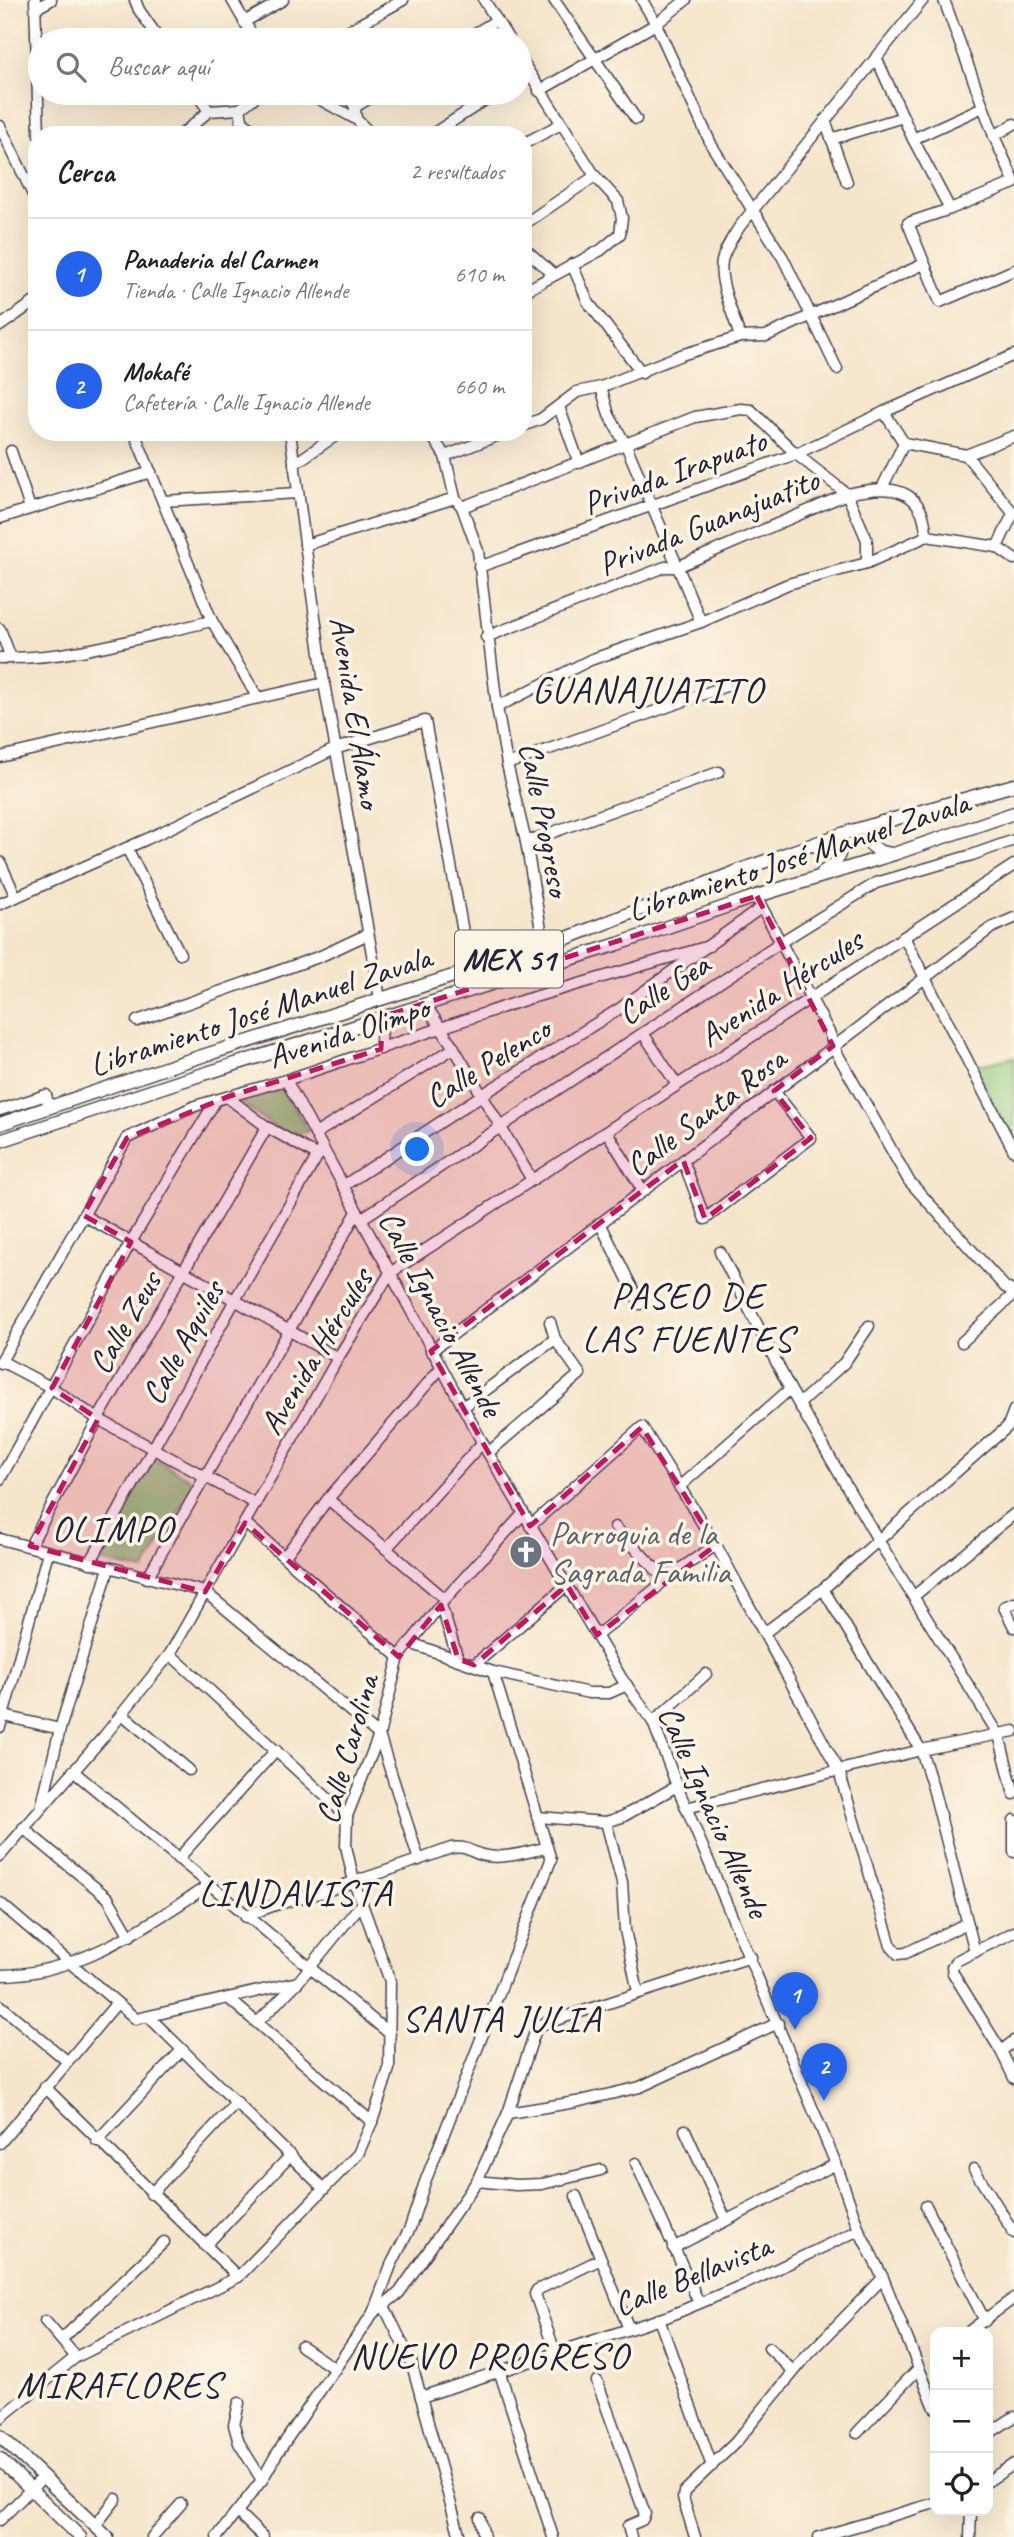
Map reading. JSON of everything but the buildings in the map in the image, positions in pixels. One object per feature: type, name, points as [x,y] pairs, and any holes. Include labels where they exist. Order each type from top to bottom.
[{"type":"main road","name":"Libramiento José Manuel Zavala","points":[[0,1124],[48,1102],[174,1065],[544,947],[885,819],[1014,785]]},
{"type":"main road","name":"Libramiento José Manuel Zavala","points":[[0,1141],[382,1017],[759,902],[817,876],[894,854],[1014,813]]},
{"type":"main road","points":[[885,819],[870,836],[869,843],[880,852],[894,854]]},
{"type":"main road","points":[[805,848],[826,845],[837,850],[838,859],[835,864],[817,876]]},
{"type":"main road","points":[[0,2436],[107,2537]]},
{"type":"main road","points":[[0,2459],[80,2537]]},
{"type":"street","points":[[36,28],[35,4],[51,0]]},
{"type":"street","points":[[135,0],[152,28]]},
{"type":"street","points":[[232,0],[248,28]]},
{"type":"street","points":[[244,22],[282,0]]},
{"type":"street","points":[[353,28],[403,0]]},
{"type":"street","points":[[484,0],[502,28]]},
{"type":"street","points":[[554,0],[636,119]]},
{"type":"street","points":[[642,0],[656,24],[712,146],[783,258],[837,369]]},
{"type":"street","points":[[539,91],[656,24],[686,0]]},
{"type":"street","points":[[740,337],[721,276],[727,247],[753,209],[923,0]]},
{"type":"street","points":[[944,0],[994,136],[1014,182],[908,223],[940,302],[1014,270]]},
{"type":"street","points":[[484,28],[497,20]]},
{"type":"street","points":[[876,57],[950,209]]},
{"type":"street","points":[[532,84],[595,176],[618,201],[622,218],[620,234],[601,250],[532,287]]},
{"type":"street","points":[[38,105],[39,126]]},
{"type":"street","points":[[205,105],[209,111],[241,115],[251,126]]},
{"type":"street","points":[[241,115],[250,105]]},
{"type":"street","points":[[330,105],[356,119],[363,126]]},
{"type":"street","points":[[356,119],[355,107],[358,105]]},
{"type":"street","points":[[445,126],[477,105]]},
{"type":"street","points":[[914,139],[983,107]]},
{"type":"street","points":[[192,126],[209,111]]},
{"type":"street","points":[[241,115],[243,126]]},
{"type":"street","points":[[831,139],[904,117]]},
{"type":"street","points":[[825,120],[847,182]]},
{"type":"street","points":[[532,139],[561,124]]},
{"type":"street","points":[[994,136],[1014,124]]},
{"type":"street","points":[[1,130],[28,185]]},
{"type":"street","points":[[532,219],[595,176]]},
{"type":"street","points":[[532,255],[554,275]]},
{"type":"street","points":[[572,264],[588,302],[642,373]]},
{"type":"street","points":[[532,422],[559,407],[577,392],[601,387],[642,373],[681,355],[740,337],[766,336],[924,264]]},
{"type":"street","points":[[0,326],[28,306]]},
{"type":"street","points":[[305,545],[458,502],[579,463],[695,417],[741,409],[751,410],[796,454],[1014,355]]},
{"type":"street","points":[[601,387],[609,415],[626,445],[701,622]]},
{"type":"street","points":[[559,407],[579,463]]},
{"type":"street","points":[[884,412],[904,443],[966,455],[1014,436]]},
{"type":"street","points":[[138,441],[212,621],[258,698]]},
{"type":"street","name":"Avenida El Álamo","points":[[291,441],[324,683],[380,999]]},
{"type":"street","points":[[294,464],[328,441]]},
{"type":"street","points":[[435,441],[445,456],[484,441]]},
{"type":"street","points":[[904,443],[881,488],[898,492],[920,508],[927,536]]},
{"type":"street","points":[[11,451],[30,508]]},
{"type":"street","name":"Privada Irapuato","points":[[479,567],[652,508],[796,454],[847,494],[867,540],[867,563]]},
{"type":"street","points":[[966,455],[1014,514],[997,547]]},
{"type":"street","name":"Calle Progreso","points":[[445,456],[458,502],[478,551],[486,637],[506,764],[526,842],[544,947]]},
{"type":"street","points":[[0,519],[151,472]]},
{"type":"street","name":"Privada Guanajuatito","points":[[486,637],[665,567],[677,567],[847,494],[881,488]]},
{"type":"street","points":[[163,501],[298,493]]},
{"type":"street","points":[[497,707],[590,660],[701,622],[788,584],[867,563],[927,536],[997,547],[1014,559]]},
{"type":"street","points":[[0,629],[6,658],[67,653],[212,621]]},
{"type":"street","points":[[0,757],[324,683]]},
{"type":"street","points":[[506,764],[726,686]]},
{"type":"street","points":[[0,904],[127,848],[335,749],[425,721],[470,971]]},
{"type":"street","points":[[526,842],[719,772]]},
{"type":"street","name":"Calle Gea","points":[[359,1215],[500,1128],[781,942],[876,883],[1014,840]]},
{"type":"street","points":[[127,848],[180,954]]},
{"type":"street","points":[[0,862],[16,897]]},
{"type":"street","name":"Avenida Hércules","points":[[0,1856],[170,1654],[338,1358],[390,1273],[1014,865]]},
{"type":"street","points":[[759,902],[834,1046],[909,1181],[1005,1287],[1014,1293],[962,1342]]},
{"type":"street","name":"Calle Pelenco","points":[[343,1186],[619,1009],[709,946],[759,902]]},
{"type":"street","name":"Calle Santa Rosa","points":[[431,1351],[991,928],[1014,918]]},
{"type":"street","points":[[137,1021],[321,956],[368,934]]},
{"type":"street","points":[[904,937],[1014,1151]]},
{"type":"street","name":"Avenida Olimpo","points":[[83,1215],[127,1138],[195,1106],[286,1080],[524,1000],[709,946]]},
{"type":"street","points":[[425,1004],[532,1180]]},
{"type":"street","points":[[381,1049],[382,1017]]},
{"type":"street","points":[[643,1033],[677,1085]]},
{"type":"street","points":[[315,1134],[454,1048]]},
{"type":"street","name":"Calle Ignacio Allende","points":[[286,1080],[315,1134],[320,1152],[343,1186],[485,1448],[627,1685],[653,1722],[686,1808],[836,2164],[859,2230],[883,2278],[930,2397]]},
{"type":"street","points":[[683,1160],[705,1219],[811,1138],[774,1091]]},
{"type":"street","points":[[0,1479],[131,1242],[221,1099],[267,1127],[320,1152]]},
{"type":"street","points":[[0,1110],[48,1102]]},
{"type":"street","name":"Calle Zeus","points":[[30,1546],[98,1419],[267,1127]]},
{"type":"street","points":[[607,1132],[643,1191]]},
{"type":"street","name":"Calle Aquiles","points":[[90,1563],[320,1152]]},
{"type":"street","points":[[256,1504],[98,1419],[52,1388],[1,1362],[83,1215],[338,1358]]},
{"type":"street","points":[[148,1577],[289,1330],[359,1215]]},
{"type":"street","points":[[600,1223],[640,1304]]},
{"type":"street","points":[[720,1252],[790,1389],[878,1540],[999,1735],[1014,1794]]},
{"type":"street","points":[[386,1549],[485,1448],[580,1374],[555,1339],[551,1322]]},
{"type":"street","points":[[799,1404],[844,1363],[869,1326]]},
{"type":"street","points":[[463,1407],[555,1339]]},
{"type":"street","points":[[285,1556],[328,1499],[440,1369]]},
{"type":"street","points":[[679,1487],[790,1389]]},
{"type":"street","points":[[764,1633],[823,1589],[1012,1422],[1014,1410]]},
{"type":"street","points":[[530,1526],[642,1427],[716,1545],[839,1771],[891,1946],[898,1954],[906,1953],[967,1923]]},
{"type":"street","points":[[328,1499],[443,1602],[458,1659]]},
{"type":"street","name":"Calle Carolina","points":[[0,2418],[76,2357],[238,2277],[358,2154],[372,2122],[388,2069],[390,1981],[354,1882],[346,1846],[347,1816],[379,1735],[399,1657],[443,1602],[523,1514]]},
{"type":"street","points":[[914,1596],[1014,1514]]},
{"type":"street","points":[[246,1523],[399,1657]]},
{"type":"street","points":[[615,1527],[665,1579]]},
{"type":"street","points":[[0,1539],[205,1592],[379,1735],[419,1860]]},
{"type":"street","points":[[597,1635],[665,1579],[716,1545]]},
{"type":"street","points":[[48,1552],[1,1719],[60,1728]]},
{"type":"street","points":[[42,1807],[60,1728],[109,1568]]},
{"type":"street","points":[[474,1665],[567,1585]]},
{"type":"street","points":[[823,1589],[921,1750],[975,1952]]},
{"type":"street","points":[[1009,1605],[1014,1627]]},
{"type":"street","points":[[410,1643],[493,1672],[589,1693],[608,1693],[627,1685]]},
{"type":"street","points":[[170,1654],[347,1816]]},
{"type":"street","points":[[217,2537],[262,2480],[276,2455],[373,2314],[391,2265],[410,2228],[425,2182],[551,1860],[493,1672]]},
{"type":"street","points":[[653,1722],[706,1674]]},
{"type":"street","points":[[122,1714],[189,1770]]},
{"type":"street","points":[[686,1808],[921,1750],[1014,1731]]},
{"type":"street","points":[[178,1859],[276,1751]]},
{"type":"street","points":[[73,1771],[390,2034]]},
{"type":"street","points":[[537,1817],[606,1822],[622,1817],[677,1786]]},
{"type":"street","points":[[1014,1821],[1014,1852]]},
{"type":"street","points":[[606,1822],[622,1882],[625,1930],[638,1992]]},
{"type":"street","points":[[23,1828],[108,1898],[130,1936]]},
{"type":"street","points":[[246,1917],[279,1902],[297,1900],[451,1848],[464,1846],[483,1856],[498,1857],[547,1848]]},
{"type":"street","points":[[0,1975],[16,1975],[70,1963],[130,1936],[209,1885]]},
{"type":"street","points":[[0,1903],[136,2019],[298,1982]]},
{"type":"street","points":[[257,2023],[298,1982],[362,1903]]},
{"type":"street","points":[[1014,1932],[956,1961],[952,1966],[953,1973],[1002,2051],[1014,2078]]},
{"type":"street","points":[[373,2314],[399,2292],[477,2181],[508,2113],[537,2026],[751,1958]]},
{"type":"street","points":[[229,1998],[372,2122]]},
{"type":"street","points":[[0,2143],[116,2004]]},
{"type":"street","points":[[0,2005],[67,2061]]},
{"type":"street","points":[[149,2017],[324,2189]]},
{"type":"street","points":[[508,2113],[576,2102],[640,2087],[778,2023]]},
{"type":"street","points":[[1002,2051],[1014,2041]]},
{"type":"street","points":[[97,2141],[182,2050]]},
{"type":"street","points":[[45,2087],[238,2277]]},
{"type":"street","points":[[151,2194],[237,2102]]},
{"type":"street","points":[[685,2130],[726,2220]]},
{"type":"street","points":[[205,2246],[291,2155]]},
{"type":"street","points":[[636,2163],[699,2303]]},
{"type":"street","points":[[673,2248],[836,2164]]},
{"type":"street","points":[[974,2169],[1014,2234]]},
{"type":"street","points":[[477,2181],[516,2185],[541,2184],[601,2171]]},
{"type":"street","points":[[576,2196],[629,2329]]},
{"type":"street","points":[[926,2206],[985,2321]]},
{"type":"street","name":"Calle Bellavista","points":[[421,2397],[659,2319],[859,2230]]},
{"type":"street","points":[[62,2339],[164,2242]]},
{"type":"street","points":[[555,2353],[535,2294],[537,2290],[601,2259]]},
{"type":"street","points":[[695,2537],[682,2498],[684,2492],[736,2442],[793,2371],[883,2278]]},
{"type":"street","points":[[976,2327],[1014,2298]]},
{"type":"street","points":[[384,2306],[411,2361],[460,2537]]},
{"type":"street","points":[[659,2319],[712,2466]]},
{"type":"street","points":[[45,2321],[76,2357]]},
{"type":"street","points":[[301,2346],[335,2369]]},
{"type":"street","points":[[769,2348],[793,2371]]},
{"type":"street","points":[[857,2433],[918,2369]]},
{"type":"street","points":[[499,2370],[553,2537]]},
{"type":"street","points":[[597,2381],[645,2514],[642,2520],[628,2526],[631,2537]]},
{"type":"street","points":[[239,2403],[234,2425],[239,2443],[262,2480]]},
{"type":"street","points":[[993,2429],[1014,2417]]},
{"type":"street","points":[[993,2478],[1014,2463]]},
{"type":"street","points":[[0,2520],[43,2477]]},
{"type":"street","points":[[95,2526],[116,2499]]},
{"type":"street","points":[[152,2537],[181,2504]]},
{"type":"street","points":[[819,2537],[930,2504]]},
{"type":"street","points":[[237,2512],[262,2537]]},
{"type":"street","points":[[970,2537],[971,2516]]},
{"type":"street","points":[[480,2518],[484,2537]]},
{"type":"highlighted area","points":[[757,896],[833,1046],[774,1091],[811,1138],[705,1219],[683,1160],[431,1351],[530,1526],[642,1427],[716,1545],[597,1635],[567,1585],[474,1665],[458,1659],[441,1605],[399,1657],[245,1523],[205,1592],[30,1546],[98,1419],[52,1388],[131,1242],[83,1215],[127,1138],[227,1097],[381,1049],[382,1017]]},
{"type":"green space","points":[[1014,1057],[1014,1144],[974,1066]]},
{"type":"green space","points":[[282,1086],[308,1131],[300,1134],[281,1130],[237,1099]]},
{"type":"green space","points":[[154,1458],[195,1482],[144,1571],[96,1560]]},
{"type":"place","name":"Parroquia de la Sagrada Familia","points":[[526,1552]]},
{"type":"place","name":"Panaderia del Carmen","points":[[795,2030]]},
{"type":"place","name":"Mokafé","points":[[824,2101]]},
{"type":"district","name":"GUANAJUATITO","points":[[648,689]]},
{"type":"district","name":"PASEO DE LAS FUENTES","points":[[688,1316]]},
{"type":"district","name":"OLIMPO","points":[[113,1528]]},
{"type":"district","name":"LINDAVISTA","points":[[296,1892]]},
{"type":"district","name":"SANTA JULIA","points":[[502,2018]]},
{"type":"district","name":"NUEVO PROGRESO","points":[[490,2355]]},
{"type":"district","name":"MIRAFLORES","points":[[119,2384]]}]
